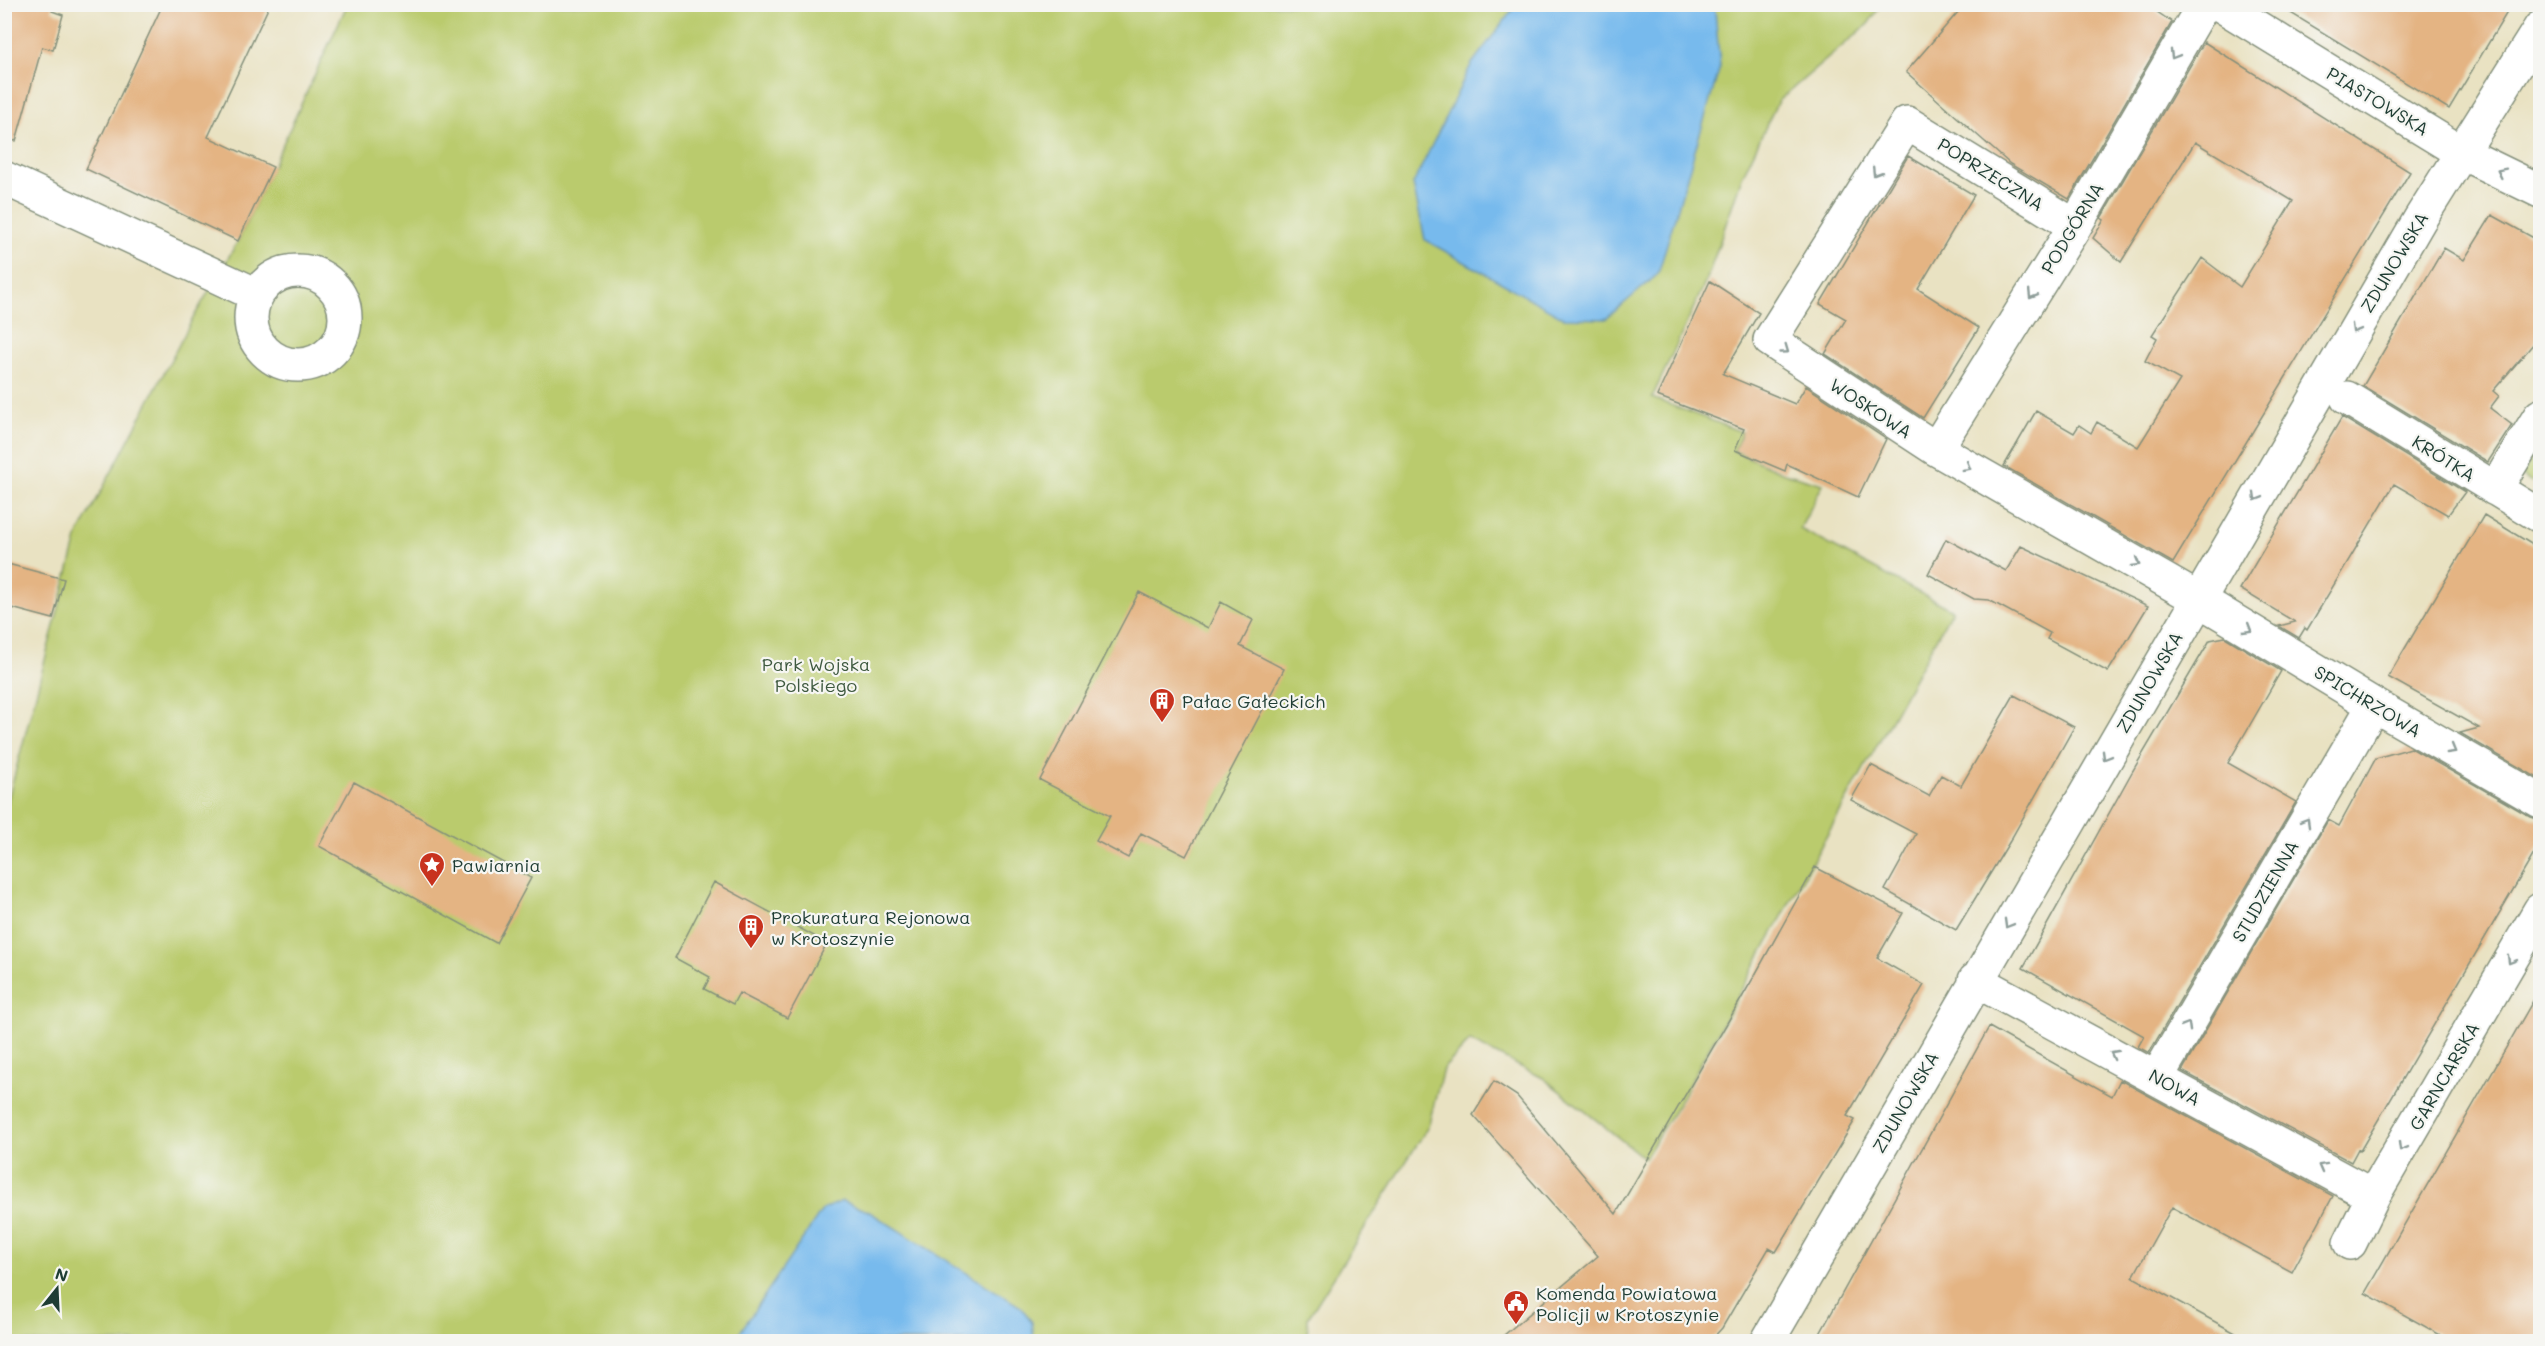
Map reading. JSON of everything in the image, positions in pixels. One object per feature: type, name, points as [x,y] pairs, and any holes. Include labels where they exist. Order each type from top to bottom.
[{"type":"street","name":"PODGÓRNA","points":[[1936,450],[2075,226],[2204,4]]},
{"type":"street","name":"PIASTOWSKA","points":[[2219,4],[2462,153],[2541,191]]},
{"type":"street","name":"ZDUNOWSKA","points":[[1767,1341],[1975,980],[2420,219],[2541,28]]},
{"type":"street","name":"POPRZECZNA","points":[[1907,123],[2075,226]]},
{"type":"street","name":"WOSKOWA","points":[[1907,123],[1770,339],[1936,450],[2198,598]]},
{"type":"street","points":[[4,178],[257,295]]},
{"type":"street","name":"KRÓTKA","points":[[2347,398],[2541,516]]},
{"type":"street","points":[[2494,489],[2541,416]]},
{"type":"street","name":"SPICHRZOWA","points":[[2198,598],[2374,705],[2541,801]]},
{"type":"street","name":"STUDZIENNA","points":[[2157,1077],[2374,705]]},
{"type":"street","name":"GARNCARSKA","points":[[2350,1243],[2373,1196],[2541,910]]},
{"type":"street","name":"NOWA","points":[[1975,980],[2373,1196]]},
{"type":"green space","name":"Park Wojska Polskiego","points":[[347,5],[1881,5],[1868,24],[1778,101],[1742,177],[1707,279],[1652,398],[1742,432],[1734,451],[1784,473],[1823,484],[1800,529],[1952,610],[1678,1104],[1644,1158],[1543,1078],[1470,1041],[1443,1069],[1428,1127],[1308,1318],[1307,1341],[5,1342],[5,811],[78,535],[192,320],[238,241]]},
{"type":"green space","points":[[2540,437],[2540,482],[2530,482],[2522,475]]},
{"type":"water","points":[[1709,4],[1715,10],[1720,67],[1658,274],[1606,319],[1564,318],[1425,240],[1413,184],[1471,65],[1516,5]]},
{"type":"water","points":[[842,1201],[868,1211],[1021,1307],[1032,1322],[1034,1341],[734,1341],[822,1210]]},
{"type":"building","points":[[4,4],[53,4],[52,11],[63,15],[53,50],[42,47],[16,141],[4,140]]},
{"type":"building","points":[[163,4],[270,4],[208,137],[273,167],[238,241],[86,169]]},
{"type":"building","points":[[1965,4],[2145,4],[2172,22],[2069,199],[2010,164],[1906,72]]},
{"type":"building","points":[[2276,4],[2512,4],[2449,109]]},
{"type":"building","points":[[2204,42],[2410,172],[2173,563],[2004,466],[2036,411],[2074,433],[2079,425],[2091,433],[2097,422],[2138,447],[2180,380],[2145,361],[2157,338],[2152,335],[2202,258],[2240,287],[2293,201],[2195,142],[2121,262],[2093,238],[2104,220],[2101,218]]},
{"type":"building","points":[[1908,156],[1974,195],[1918,289],[1979,328],[1923,418],[1825,354],[1846,319],[1820,304]]},
{"type":"building","points":[[2492,215],[2541,242],[2541,335],[2493,391],[2499,396],[2490,408],[2512,425],[2488,462],[2363,386],[2444,248],[2464,260]]},
{"type":"building","points":[[1710,281],[1759,313],[1723,374],[1795,404],[1806,386],[1886,439],[1858,497],[1787,464],[1785,471],[1735,450],[1744,429],[1657,396]]},
{"type":"building","points":[[2342,417],[2465,492],[2448,515],[2394,484],[2307,630],[2305,628],[2299,638],[2279,626],[2295,622],[2240,589]]},
{"type":"building","points":[[2484,515],[2541,550],[2541,780],[2460,733],[2479,728],[2388,677]]},
{"type":"building","points":[[1946,539],[2006,571],[2021,546],[2148,606],[2108,672],[2047,639],[2050,633],[1989,600],[1974,599],[1928,574]]},
{"type":"building","points":[[4,563],[64,579],[53,619],[4,606]]},
{"type":"building","name":"Pałac Gałeckich","points":[[1139,592],[1208,628],[1221,602],[1253,620],[1240,646],[1284,669],[1186,856],[1141,833],[1128,858],[1096,841],[1110,816],[1040,780]]},
{"type":"building","points":[[2225,637],[2281,671],[2228,763],[2296,802],[2149,1053],[2138,1047],[2144,1036],[2023,968],[2132,772],[2210,640]]},
{"type":"building","points":[[2014,695],[2074,727],[2010,841],[1956,930],[1885,890],[1916,834],[1851,800],[1871,765],[1929,796],[1941,775],[1961,786]]},
{"type":"building","points":[[2411,748],[2531,817],[2541,820],[2541,842],[2360,1151],[2358,1149],[2351,1162],[2182,1071],[2328,820],[2339,826],[2376,758]]},
{"type":"building","points":[[354,782],[531,878],[496,943],[319,846]]},
{"type":"building","points":[[1815,867],[1903,913],[1877,958],[1924,985],[1847,1116],[1855,1120],[1776,1252],[1769,1248],[1722,1328],[1710,1341],[1497,1341],[1598,1256],[1473,1115],[1494,1081],[1517,1096],[1616,1214]]},
{"type":"building","name":"Prokuratura Rejonowa w Krotoszynie","points":[[714,882],[827,943],[787,1018],[739,993],[733,1004],[704,989],[710,977],[675,958]]},
{"type":"building","points":[[2541,987],[2541,1341],[2451,1341],[2365,1293]]},
{"type":"building","points":[[1989,1027],[2112,1096],[2120,1080],[2333,1196],[2292,1272],[2172,1207],[2133,1277],[2250,1341],[1816,1341]]},
{"type":"place","name":"Pałac Gałeckich","points":[[1162,724]]},
{"type":"place","name":"Pawiarnia","points":[[432,888]]},
{"type":"place","name":"Prokuratura Rejonowa w Krotoszynie","points":[[751,950]]},
{"type":"place","name":"Komenda Powiatowa Policji w Krotoszynie","points":[[1516,1326]]}]
